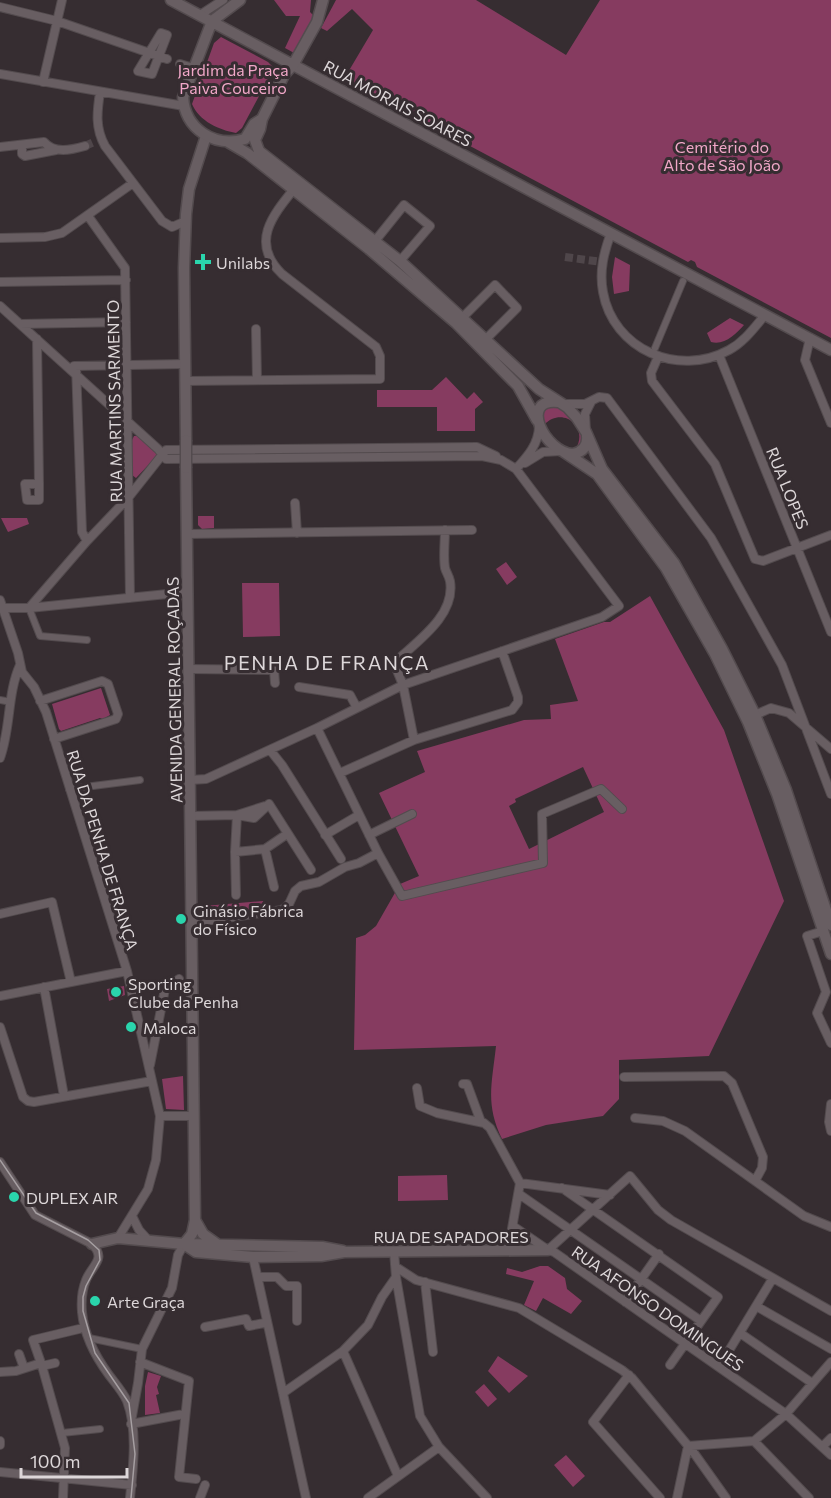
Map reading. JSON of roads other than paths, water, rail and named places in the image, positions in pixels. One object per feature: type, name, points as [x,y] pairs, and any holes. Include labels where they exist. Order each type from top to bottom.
[{"type":"street","points":[[43,82],[62,0]]},
{"type":"street","name":"RUA MORAIS SOARES","points":[[172,0],[831,350]]},
{"type":"street","points":[[200,15],[223,0]]},
{"type":"street","points":[[240,0],[212,21],[183,97],[190,121],[206,136],[228,142],[296,186],[397,265],[482,342],[539,389],[574,414],[587,434],[602,469],[674,563],[722,649],[754,715],[786,790],[827,928],[831,954]]},
{"type":"street","points":[[296,186],[259,151],[255,144],[262,118],[284,75],[293,65],[317,22],[320,4]]},
{"type":"street","points":[[0,7],[57,21],[164,58]]},
{"type":"street","points":[[161,33],[167,35],[164,58],[152,75],[138,71],[150,54],[161,33]]},
{"type":"street","points":[[180,64],[193,68]]},
{"type":"street","points":[[0,74],[184,106]]},
{"type":"street","points":[[100,92],[97,121],[98,141],[165,224],[176,226],[186,221]]},
{"type":"street","points":[[228,142],[245,139],[254,124],[262,118]]},
{"type":"street","name":"AVENIDA GENERAL ROÇADAS","points":[[184,1244],[192,1234],[195,1220],[184,268],[189,189],[206,136]]},
{"type":"street","points":[[0,147],[44,142],[50,148],[69,151],[85,146]]},
{"type":"street","points":[[0,238],[51,237],[68,231],[133,183]]},
{"type":"street","points":[[185,381],[380,378],[380,356],[376,347],[282,273],[271,260],[266,243],[268,226],[296,186]]},
{"type":"street","points":[[372,245],[404,205],[430,226],[397,265]]},
{"type":"street","name":"RUA MARTINS SARMENTO","points":[[88,216],[125,266],[130,598]]},
{"type":"street","points":[[611,233],[602,269],[602,291],[606,306],[625,335],[644,350],[674,361],[691,361],[719,355],[746,338],[765,315]]},
{"type":"street","points":[[0,282],[126,280]]},
{"type":"street","points":[[655,348],[683,282]]},
{"type":"street","points":[[459,320],[495,285],[516,308],[482,342]]},
{"type":"street","points":[[0,306],[166,459],[482,456],[504,462]]},
{"type":"street","points":[[20,324],[126,322]]},
{"type":"street","points":[[256,329],[257,380]]},
{"type":"street","points":[[810,338],[806,360],[831,423]]},
{"type":"street","points":[[37,339],[39,484]]},
{"type":"street","points":[[482,342],[518,386],[549,442],[597,474],[666,568],[715,654],[761,753],[827,928]]},
{"type":"street","name":"RUA LOPES","points":[[719,355],[831,632]]},
{"type":"street","points":[[658,357],[651,373],[652,381],[714,464],[757,561],[763,561],[831,536]]},
{"type":"street","points":[[66,366],[185,364]]},
{"type":"street","points":[[76,366],[82,532],[87,541]]},
{"type":"street","points":[[516,469],[528,456],[536,442],[539,409],[542,405],[551,402],[585,404],[601,396],[608,399],[711,538],[782,665],[831,794]]},
{"type":"street","points":[[516,469],[543,452],[570,454],[579,453],[585,448],[587,434],[585,414],[592,401]]},
{"type":"street","points":[[29,608],[128,498],[166,450],[421,447],[477,447],[486,450],[516,469],[619,606],[602,617],[403,686],[206,779],[190,780]]},
{"type":"street","points":[[421,447],[421,457]]},
{"type":"street","points":[[298,448],[298,458]]},
{"type":"street","points":[[296,503],[297,532]]},
{"type":"street","points":[[414,740],[403,686],[394,663],[438,621],[446,609],[450,598],[450,581],[445,567],[445,530]]},
{"type":"street","points":[[187,534],[472,530]]},
{"type":"street","points":[[1,604],[29,608],[188,592]]},
{"type":"street","name":"RUA DA PENHA DE FRANÇA","points":[[1,604],[23,674],[34,687],[54,739],[127,971],[160,1116],[156,1160],[148,1189],[118,1238]]},
{"type":"street","points":[[29,608],[40,636],[87,640]]},
{"type":"street","points":[[340,773],[414,740],[504,713],[516,707],[518,697],[502,651]]},
{"type":"street","points":[[0,758],[4,747],[15,677],[20,665]]},
{"type":"street","points":[[188,669],[274,670],[275,683]]},
{"type":"street","points":[[40,701],[102,681],[108,684],[118,714],[116,719],[54,739]]},
{"type":"street","points":[[299,687],[350,695],[357,708]]},
{"type":"street","points":[[0,700],[11,702]]},
{"type":"street","points":[[754,715],[771,708],[789,713],[831,749]]},
{"type":"street","points":[[317,728],[399,893],[406,896],[543,863],[542,814],[601,789],[622,809]]},
{"type":"street","points":[[270,750],[282,765],[341,860]]},
{"type":"street","points":[[69,789],[140,780]]},
{"type":"street","points":[[190,816],[237,815],[270,804],[311,870]]},
{"type":"street","points":[[369,835],[412,814]]},
{"type":"street","points":[[236,895],[237,815]]},
{"type":"street","points":[[325,835],[359,815]]},
{"type":"street","points":[[235,852],[265,849],[287,834]]},
{"type":"street","points":[[265,849],[274,887]]},
{"type":"street","points":[[192,923],[282,910],[301,886],[319,882],[345,867],[378,853]]},
{"type":"street","points":[[0,914],[52,902],[71,982]]},
{"type":"street","points":[[827,928],[807,936],[826,992],[817,1013],[831,1043]]},
{"type":"street","points":[[0,996],[127,971]]},
{"type":"street","points":[[150,1067],[165,989],[179,980],[192,979]]},
{"type":"street","points":[[44,987],[64,1096]]},
{"type":"street","points":[[0,1027],[23,1097],[28,1101],[34,1102],[152,1081]]},
{"type":"street","points":[[624,1077],[724,1076],[732,1083],[763,1157],[762,1168],[755,1181]]},
{"type":"street","points":[[463,1084],[467,1084],[481,1122]]},
{"type":"street","points":[[417,1088],[420,1106],[437,1113],[481,1122],[490,1128],[520,1183],[508,1251]]},
{"type":"street","points":[[831,1104],[829,1122],[831,1131]]},
{"type":"street","points":[[160,1116],[194,1116]]},
{"type":"street","points":[[635,1118],[650,1119],[675,1126],[804,1216],[831,1227]]},
{"type":"street","points":[[0,1162],[35,1215],[93,1244],[99,1255],[97,1263],[87,1278],[82,1296],[82,1328],[95,1355],[127,1401],[134,1457],[130,1498]]},
{"type":"street","name":"RUA DE SAPADORES","points":[[184,1244],[196,1252],[253,1257],[321,1256],[344,1252],[548,1250],[630,1176],[658,1210],[671,1220],[773,1278]]},
{"type":"street","points":[[520,1183],[610,1195]]},
{"type":"street","points":[[562,1188],[718,1297],[670,1365]]},
{"type":"street","points":[[519,1194],[701,1321]]},
{"type":"street","points":[[132,1216],[139,1230],[150,1242]]},
{"type":"street","points":[[195,1220],[203,1234],[217,1244]]},
{"type":"street","name":"RUA AFONSO DOMINGUES","points":[[513,1226],[554,1252],[786,1414],[831,1455]]},
{"type":"street","name":"RUA DE SAPADORES","points":[[93,1244],[118,1238],[184,1244],[322,1246],[344,1252]]},
{"type":"street","points":[[131,1424],[142,1349],[172,1288],[178,1255],[184,1244]]},
{"type":"street","points":[[394,1251],[417,1410],[439,1448],[487,1498]]},
{"type":"street","points":[[625,1302],[658,1254]]},
{"type":"street","points":[[253,1257],[306,1498]]},
{"type":"street","points":[[396,1268],[416,1280],[519,1308],[629,1376],[688,1446],[726,1498]]},
{"type":"street","points":[[258,1277],[277,1276],[286,1286],[297,1286],[297,1321]]},
{"type":"street","points":[[283,1394],[343,1352],[368,1325],[382,1297],[396,1277]]},
{"type":"street","points":[[719,1367],[773,1278],[831,1311]]},
{"type":"street","points":[[425,1282],[433,1352]]},
{"type":"street","points":[[756,1306],[831,1349]]},
{"type":"street","points":[[205,1327],[246,1319],[249,1326],[264,1323]]},
{"type":"street","points":[[63,1498],[65,1448],[42,1364],[33,1340],[82,1328]]},
{"type":"street","points":[[740,1333],[812,1383]]},
{"type":"street","points":[[88,1338],[142,1349]]},
{"type":"street","points":[[343,1352],[398,1476]]},
{"type":"street","points":[[19,1354],[24,1368]]},
{"type":"street","points":[[0,1372],[16,1371],[55,1362]]},
{"type":"street","points":[[140,1362],[189,1381],[179,1477],[196,1479]]},
{"type":"street","points":[[688,1446],[754,1441],[786,1414],[831,1362]]},
{"type":"street","points":[[629,1376],[593,1422],[660,1498]]},
{"type":"street","points":[[131,1424],[184,1414]]},
{"type":"street","points":[[62,1433],[100,1429]]},
{"type":"street","points":[[822,1447],[831,1438]]},
{"type":"street","points":[[754,1441],[809,1498]]},
{"type":"street","points":[[677,1498],[688,1446]]},
{"type":"street","points":[[368,1498],[439,1448]]},
{"type":"street","points":[[0,1472],[132,1485]]},
{"type":"street","points":[[200,1498],[205,1485]]},
{"type":"tunnel","points":[[85,146],[94,142]]},
{"type":"tunnel","points":[[565,257],[602,262]]},
{"type":"tram line","points":[[0,1160],[36,1213],[88,1240],[99,1250],[100,1260],[86,1286],[83,1297],[83,1311],[95,1353],[129,1403],[135,1454],[131,1498]]},
{"type":"place","name":"Unilabs","points":[[203,262]]},
{"type":"place","name":"Ginásio Fábrica do Físico","points":[[181,919]]},
{"type":"place","name":"Sporting Clube da Penha","points":[[116,992]]},
{"type":"place","name":"Maloca","points":[[131,1027]]},
{"type":"place","name":"DUPLEX AIR","points":[[14,1197]]},
{"type":"place","name":"Arte Graça","points":[[95,1301]]},
{"type":"district","name":"PENHA DE FRANÇA","points":[[327,662]]},
{"type":"park label","name":"Jardim da Praça Paiva Couceiro","points":[[233,78]]},
{"type":"park label","name":"Cemitério do Alto de São João","points":[[722,155]]}]
